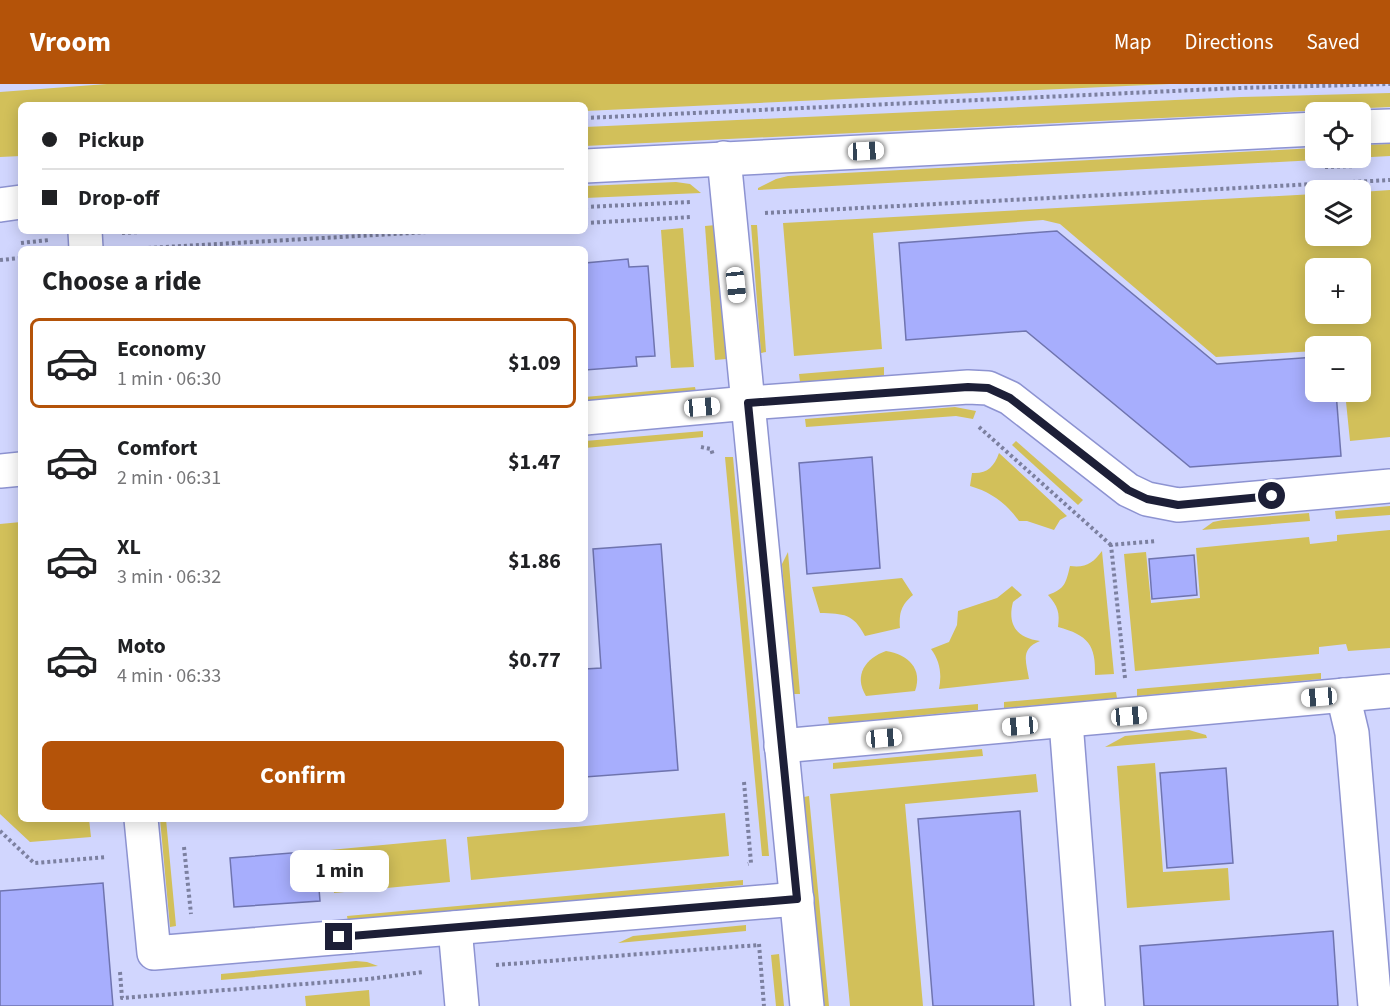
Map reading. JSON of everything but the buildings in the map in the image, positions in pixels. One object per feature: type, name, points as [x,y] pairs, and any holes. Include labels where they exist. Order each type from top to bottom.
[{"type":"street","points":[[1371,127],[1390,126]]},
{"type":"street","points":[[588,166],[1305,130]]},
{"type":"street","points":[[724,158],[807,1006]]},
{"type":"street","points":[[0,205],[18,202]]},
{"type":"street","points":[[588,418],[748,403],[968,387],[988,388],[1010,398],[1128,490],[1147,499],[1178,505],[1390,486]]},
{"type":"street","points":[[0,471],[18,470]]},
{"type":"street","points":[[781,746],[1390,691]]},
{"type":"street","points":[[1343,695],[1352,733],[1376,1006]]},
{"type":"street","points":[[1066,722],[1088,1006]]},
{"type":"street","points":[[141,822],[154,953],[797,899]]},
{"type":"street","points":[[455,927],[462,1006]]},
{"type":"path","points":[[588,118],[1239,88],[1390,84]]},
{"type":"path","points":[[729,215],[1390,180]]},
{"type":"path","points":[[588,223],[694,217],[692,202]]},
{"type":"path","points":[[769,205],[769,213]]},
{"type":"path","points":[[183,246],[393,234]]},
{"type":"path","points":[[0,260],[18,258]]},
{"type":"path","points":[[976,425],[1112,545],[1129,716]]},
{"type":"path","points":[[699,447],[711,449],[714,457]]},
{"type":"path","points":[[1112,545],[1158,541]]},
{"type":"path","points":[[740,865],[751,863],[744,781]]},
{"type":"path","points":[[0,831],[34,863],[108,857]]},
{"type":"path","points":[[184,841],[192,917]]},
{"type":"shaded area","points":[[107,84],[1170,84],[588,111],[588,102],[18,102],[18,156],[0,157],[0,92]]},
{"type":"shaded area","points":[[1390,93],[1390,107],[1371,108],[1371,102],[1305,102],[1305,111],[588,146],[588,127],[1241,97]]},
{"type":"shaded area","points":[[1390,144],[1390,156],[1371,157],[1371,145]]},
{"type":"shaded area","points":[[1305,149],[1305,161],[758,190],[776,179],[788,176]]},
{"type":"shaded area","points":[[676,182],[690,184],[701,193],[588,198],[588,186]]},
{"type":"shaded area","points":[[1390,190],[1390,437],[1350,441],[1346,402],[1371,402],[1371,336],[1305,336],[1305,352],[1216,357],[1060,224],[1043,220],[873,233],[882,349],[794,356],[783,223],[1305,195],[1305,246],[1371,246],[1371,191]]},
{"type":"shaded area","points":[[716,225],[726,359],[715,360],[705,226]]},
{"type":"shaded area","points":[[751,225],[757,225],[766,352],[761,353]]},
{"type":"shaded area","points":[[683,228],[694,367],[671,368],[661,230]]},
{"type":"shaded area","points":[[884,367],[884,376],[800,382],[799,374]]},
{"type":"shaded area","points":[[695,387],[696,392],[588,402],[588,397]]},
{"type":"shaded area","points":[[955,407],[976,411],[973,419],[956,416],[806,427],[805,419]]},
{"type":"shaded area","points":[[703,431],[703,437],[588,448],[588,441]]},
{"type":"shaded area","points":[[1016,441],[1083,500],[1078,505],[1012,445]]},
{"type":"shaded area","points":[[999,453],[1067,516],[1060,520],[1054,530],[1027,521],[1019,521],[998,499],[970,486],[972,473],[989,469]]},
{"type":"shaded area","points":[[725,457],[733,457],[769,856],[762,856]]},
{"type":"shaded area","points":[[1390,506],[1390,515],[1336,519],[1335,511]]},
{"type":"shaded area","points":[[1309,513],[1310,521],[1202,530],[1213,522],[1223,520]]},
{"type":"shaded area","points":[[18,522],[18,822],[89,822],[91,837],[30,842],[0,814],[0,524]]},
{"type":"shaded area","points":[[1390,530],[1390,648],[1348,651],[1346,644],[1319,647],[1319,654],[1135,671],[1124,554],[1146,552],[1151,603],[1200,598],[1196,548],[1309,537],[1310,544],[1337,541],[1337,535]]},
{"type":"shaded area","points":[[1102,551],[1114,674],[1095,675],[1092,649],[1077,634],[1058,627],[1058,610],[1048,595],[1064,585],[1070,566],[1089,564]]},
{"type":"shaded area","points":[[788,552],[800,694],[793,694],[782,564]]},
{"type":"shaded area","points":[[902,578],[913,595],[902,610],[900,628],[865,636],[861,628],[847,616],[820,613],[812,587]]},
{"type":"shaded area","points":[[1012,586],[1022,595],[1013,602],[1011,617],[1013,624],[1025,637],[1040,641],[1027,652],[1029,679],[939,689],[940,668],[931,649],[949,642],[957,625],[958,611],[997,598]]},
{"type":"shaded area","points":[[886,651],[901,655],[912,664],[917,676],[915,691],[866,696],[862,688],[861,674],[867,663]]},
{"type":"shaded area","points":[[1321,673],[1321,679],[1137,696],[1137,689]]},
{"type":"shaded area","points":[[1116,692],[1117,698],[1004,708],[1004,702]]},
{"type":"shaded area","points":[[978,704],[978,710],[829,724],[828,717]]},
{"type":"shaded area","points":[[1189,730],[1206,735],[1207,738],[1105,747],[1125,736]]},
{"type":"shaded area","points":[[982,749],[983,756],[833,769],[833,763]]},
{"type":"shaded area","points":[[1155,763],[1163,872],[1228,868],[1230,900],[1127,908],[1117,766]]},
{"type":"shaded area","points":[[1036,774],[1038,792],[905,804],[923,1006],[850,1006],[830,794]]},
{"type":"shaded area","points":[[809,796],[829,1006],[823,1006],[804,797]]},
{"type":"shaded area","points":[[725,813],[729,856],[471,880],[467,837]]},
{"type":"shaded area","points":[[160,822],[166,822],[176,926],[170,927]]},
{"type":"shaded area","points":[[446,839],[450,882],[334,893],[330,850]]},
{"type":"shaded area","points":[[743,880],[743,885],[348,922],[347,916]]},
{"type":"shaded area","points":[[746,925],[746,931],[618,943],[633,936]]},
{"type":"shaded area","points":[[779,954],[784,1006],[776,1006],[771,955]]},
{"type":"shaded area","points":[[356,961],[378,966],[221,980],[221,974]]},
{"type":"shaded area","points":[[369,990],[370,1006],[306,1006],[305,996]]},
{"type":"route","points":[[339,937],[797,899],[748,403],[968,387],[988,388],[1010,398],[1128,490],[1147,499],[1178,505],[1272,496]]}]
